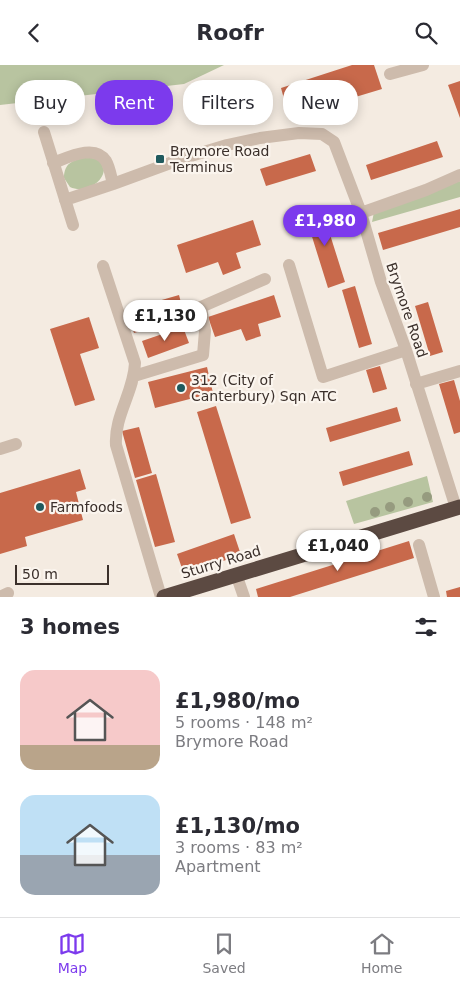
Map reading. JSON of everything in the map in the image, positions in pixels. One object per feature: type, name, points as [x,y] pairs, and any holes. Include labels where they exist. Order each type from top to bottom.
[{"type":"highway","name":"Sturry Road","points":[[162,597],[458,507]]},
{"type":"street","points":[[390,74],[423,65]]},
{"type":"street","points":[[44,132],[73,225]]},
{"type":"street","name":"Brymore Road","points":[[65,200],[184,158],[227,145],[299,133],[322,134],[334,142],[360,213],[381,282],[458,507]]},
{"type":"street","points":[[53,163],[80,154],[93,152],[101,155],[106,161],[114,184]]},
{"type":"street","points":[[360,213],[426,190],[460,175]]},
{"type":"street","points":[[289,265],[323,377],[406,351]]},
{"type":"street","points":[[103,266],[135,363],[134,376],[116,427],[116,445],[162,597]]},
{"type":"street","points":[[134,376],[203,355],[205,331],[201,307],[266,279]]},
{"type":"street","points":[[416,384],[460,371]]},
{"type":"street","points":[[0,449],[16,444]]},
{"type":"street","points":[[419,545],[434,597]]},
{"type":"street","points":[[236,574],[244,597]]},
{"type":"green space","points":[[0,65],[224,65],[192,80],[183,80],[183,84],[173,85],[173,80],[95,80],[95,94],[85,95],[85,80],[15,80],[15,103],[0,105]]},
{"type":"green space","points":[[88,157],[100,160],[104,170],[100,180],[86,188],[75,189],[70,187],[64,178],[66,168],[74,161]]},
{"type":"green space","points":[[460,181],[460,197],[372,222],[374,212]]},
{"type":"green space","points":[[427,476],[433,502],[354,524],[346,501]]},
{"type":"building","points":[[352,65],[374,65],[382,89],[358,96],[358,80],[306,80]]},
{"type":"building","points":[[460,81],[460,118],[448,85]]},
{"type":"building","points":[[437,141],[443,157],[371,180],[366,165]]},
{"type":"building","points":[[310,154],[316,171],[266,186],[260,169]]},
{"type":"building","points":[[321,206],[345,282],[328,288],[304,211]]},
{"type":"building","points":[[460,209],[460,227],[383,250],[378,233]]},
{"type":"building","points":[[253,220],[261,245],[236,253],[241,268],[223,275],[218,262],[186,273],[177,245]]},
{"type":"building","points":[[355,286],[372,344],[359,348],[342,290]]},
{"type":"building","points":[[179,295],[185,318],[134,333],[127,310]]},
{"type":"building","points":[[274,295],[281,317],[258,324],[261,336],[246,341],[241,329],[215,337],[208,317]]},
{"type":"building","points":[[428,302],[443,352],[430,356],[415,306]]},
{"type":"building","points":[[89,317],[99,348],[80,354],[95,400],[75,406],[50,329]]},
{"type":"building","points":[[183,327],[189,343],[148,358],[142,341]]},
{"type":"building","points":[[380,366],[387,389],[373,393],[366,370]]},
{"type":"building","name":"312 (City of Canterbury) Sqn ATC","points":[[207,367],[213,393],[155,408],[148,382]]},
{"type":"building","points":[[454,380],[460,401],[460,432],[454,434],[439,384]]},
{"type":"building","points":[[216,406],[251,518],[231,524],[197,412]]},
{"type":"building","points":[[397,407],[401,421],[330,442],[326,428]]},
{"type":"building","points":[[139,427],[152,473],[135,478],[122,431]]},
{"type":"building","points":[[409,451],[413,465],[343,486],[339,472]]},
{"type":"building","name":"Farmfoods","points":[[80,469],[86,489],[76,492],[83,520],[25,537],[27,546],[0,554],[0,493]]},
{"type":"building","points":[[156,474],[175,542],[155,547],[136,480]]},
{"type":"building","points":[[234,534],[241,555],[184,574],[177,554]]},
{"type":"building","points":[[409,541],[414,558],[290,597],[258,597],[256,589]]},
{"type":"building","points":[[460,587],[460,597],[447,597],[446,591]]},
{"type":"place","name":"Brymore Road Terminus","points":[[160,159]]},
{"type":"place","name":"312 (City of Canterbury) Sqn ATC","points":[[181,388]]},
{"type":"place","name":"Farmfoods","points":[[40,507]]}]
